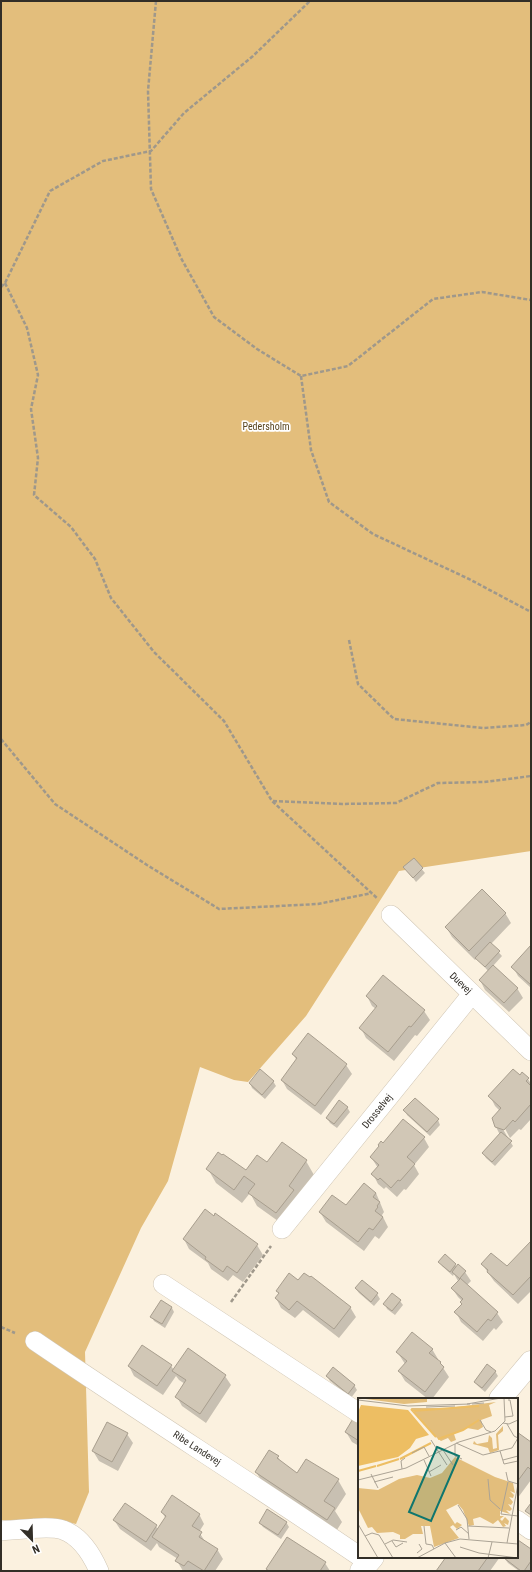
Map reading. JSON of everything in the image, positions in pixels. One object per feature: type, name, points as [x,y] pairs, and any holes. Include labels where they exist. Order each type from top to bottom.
[{"type":"main road","points":[[501,1398],[531,1362]]},
{"type":"street","name":"Duevej","points":[[391,915],[531,1051]]},
{"type":"street","name":"Drosselvej","points":[[282,1229],[472,994]]},
{"type":"street","points":[[163,1284],[358,1412]]},
{"type":"street","name":"Ribe Landevej","points":[[35,1341],[274,1498],[358,1557]]},
{"type":"street","points":[[518,1521],[531,1530]]},
{"type":"street","points":[[1,1531],[37,1528],[62,1529],[77,1538],[95,1560],[99,1571]]},
{"type":"path","points":[[156,1],[148,91],[151,190],[181,258],[214,317],[257,350],[301,376],[348,366],[433,299],[482,292],[531,300]]},
{"type":"path","points":[[1,287],[5,284],[50,191],[103,161],[150,151],[184,113],[253,56],[310,1]]},
{"type":"path","points":[[5,284],[27,328],[38,375],[31,409],[38,458],[34,495],[71,527],[95,559],[111,598],[154,652],[224,721],[272,801],[373,893],[391,915]]},
{"type":"path","points":[[301,376],[311,450],[329,502],[373,534],[469,579],[531,612]]},
{"type":"path","points":[[349,640],[358,684],[394,718],[483,728],[526,725],[531,722]]},
{"type":"path","points":[[1,739],[55,804],[147,865],[219,909],[318,904],[373,893]]},
{"type":"path","points":[[272,801],[342,804],[396,803],[438,783],[484,782],[531,776]]},
{"type":"path","points":[[218,1321],[282,1229]]},
{"type":"green space","name":"Pedersholm","points":[[1,1],[531,1],[531,851],[399,871],[306,1016],[248,1082],[234,1080],[200,1067],[168,1181],[141,1228],[85,1352],[89,1492],[76,1524],[59,1520],[1,1520]]},
{"type":"building","points":[[414,858],[423,868],[413,878],[403,867]]},
{"type":"building","points":[[482,889],[506,913],[469,951],[445,927]]},
{"type":"building","points":[[490,942],[500,951],[485,967],[475,958]]},
{"type":"building","points":[[531,945],[531,985],[511,967]]},
{"type":"building","points":[[493,965],[518,988],[504,1003],[479,980]]},
{"type":"building","points":[[383,975],[425,1010],[411,1027],[409,1026],[388,1052],[359,1028],[377,1006],[366,996]]},
{"type":"building","points":[[308,1033],[347,1064],[315,1106],[281,1080],[297,1058],[292,1054]]},
{"type":"building","points":[[260,1069],[274,1081],[262,1095],[249,1083]]},
{"type":"building","points":[[513,1069],[520,1075],[522,1072],[529,1078],[526,1081],[531,1086],[531,1104],[515,1122],[513,1120],[504,1130],[495,1127],[492,1118],[501,1108],[488,1096]]},
{"type":"building","points":[[415,1098],[439,1119],[427,1132],[403,1110]]},
{"type":"building","points":[[339,1100],[348,1107],[334,1124],[326,1118]]},
{"type":"building","points":[[403,1119],[425,1137],[407,1157],[415,1164],[400,1181],[398,1180],[391,1188],[380,1178],[378,1180],[371,1174],[379,1165],[370,1157],[381,1141],[383,1143]]},
{"type":"building","points":[[501,1132],[512,1141],[492,1162],[482,1153]]},
{"type":"building","points":[[282,1142],[307,1160],[289,1186],[294,1190],[276,1213],[248,1193],[255,1184],[244,1176],[234,1190],[206,1169],[218,1152],[246,1170],[257,1155],[267,1162]]},
{"type":"building","points":[[364,1183],[376,1193],[373,1197],[380,1202],[375,1211],[383,1217],[373,1230],[369,1228],[358,1242],[319,1212],[332,1195],[346,1205]]},
{"type":"building","points":[[205,1209],[214,1216],[215,1213],[258,1244],[237,1273],[227,1266],[223,1272],[205,1259],[206,1257],[183,1239]]},
{"type":"building","points":[[531,1241],[531,1276],[513,1295],[487,1272],[488,1270],[481,1264],[491,1253],[507,1266]]},
{"type":"building","points":[[445,1254],[456,1264],[450,1272],[438,1262]]},
{"type":"building","points":[[458,1264],[466,1271],[460,1278],[498,1312],[491,1321],[488,1319],[477,1332],[454,1312],[462,1304],[460,1302],[463,1299],[451,1288],[460,1279],[452,1272]]},
{"type":"building","points":[[289,1273],[298,1280],[304,1273],[310,1277],[311,1276],[351,1307],[334,1329],[297,1301],[289,1310],[275,1298],[279,1293],[276,1291]]},
{"type":"building","points":[[362,1280],[378,1293],[371,1302],[355,1288]]},
{"type":"building","points":[[392,1293],[401,1300],[392,1311],[383,1304]]},
{"type":"building","points":[[161,1300],[172,1307],[162,1324],[150,1317]]},
{"type":"building","points":[[412,1332],[433,1349],[429,1353],[441,1362],[440,1363],[444,1367],[425,1392],[398,1371],[407,1361],[396,1352]]},
{"type":"building","points":[[142,1345],[172,1365],[157,1386],[128,1366]]},
{"type":"building","points":[[188,1348],[226,1375],[200,1414],[175,1397],[186,1380],[172,1371]]},
{"type":"building","points":[[487,1364],[496,1371],[482,1388],[474,1382]]},
{"type":"building","points":[[333,1367],[355,1385],[348,1394],[326,1376]]},
{"type":"building","points":[[354,1417],[358,1419],[358,1440],[345,1432]]},
{"type":"building","points":[[107,1422],[128,1433],[112,1462],[92,1451]]},
{"type":"building","points":[[518,1433],[531,1442],[531,1468],[530,1469],[528,1467],[518,1481]]},
{"type":"building","points":[[269,1450],[279,1456],[277,1458],[297,1473],[306,1459],[339,1479],[324,1501],[335,1508],[327,1520],[255,1472]]},
{"type":"building","points":[[172,1495],[200,1514],[192,1526],[202,1532],[199,1537],[218,1549],[204,1571],[188,1561],[184,1566],[175,1561],[179,1555],[152,1537],[166,1516],[161,1512]]},
{"type":"building","points":[[125,1503],[157,1525],[146,1542],[113,1520]]},
{"type":"building","points":[[531,1503],[531,1515],[525,1511]]},
{"type":"building","points":[[267,1509],[287,1522],[278,1535],[259,1523]]},
{"type":"building","points":[[287,1537],[326,1562],[320,1571],[269,1571],[266,1569]]},
{"type":"building","points":[[518,1540],[531,1549],[531,1561],[524,1571],[521,1571],[504,1558],[518,1558]]},
{"type":"building","points":[[445,1558],[487,1558],[478,1571],[436,1571]]}]
